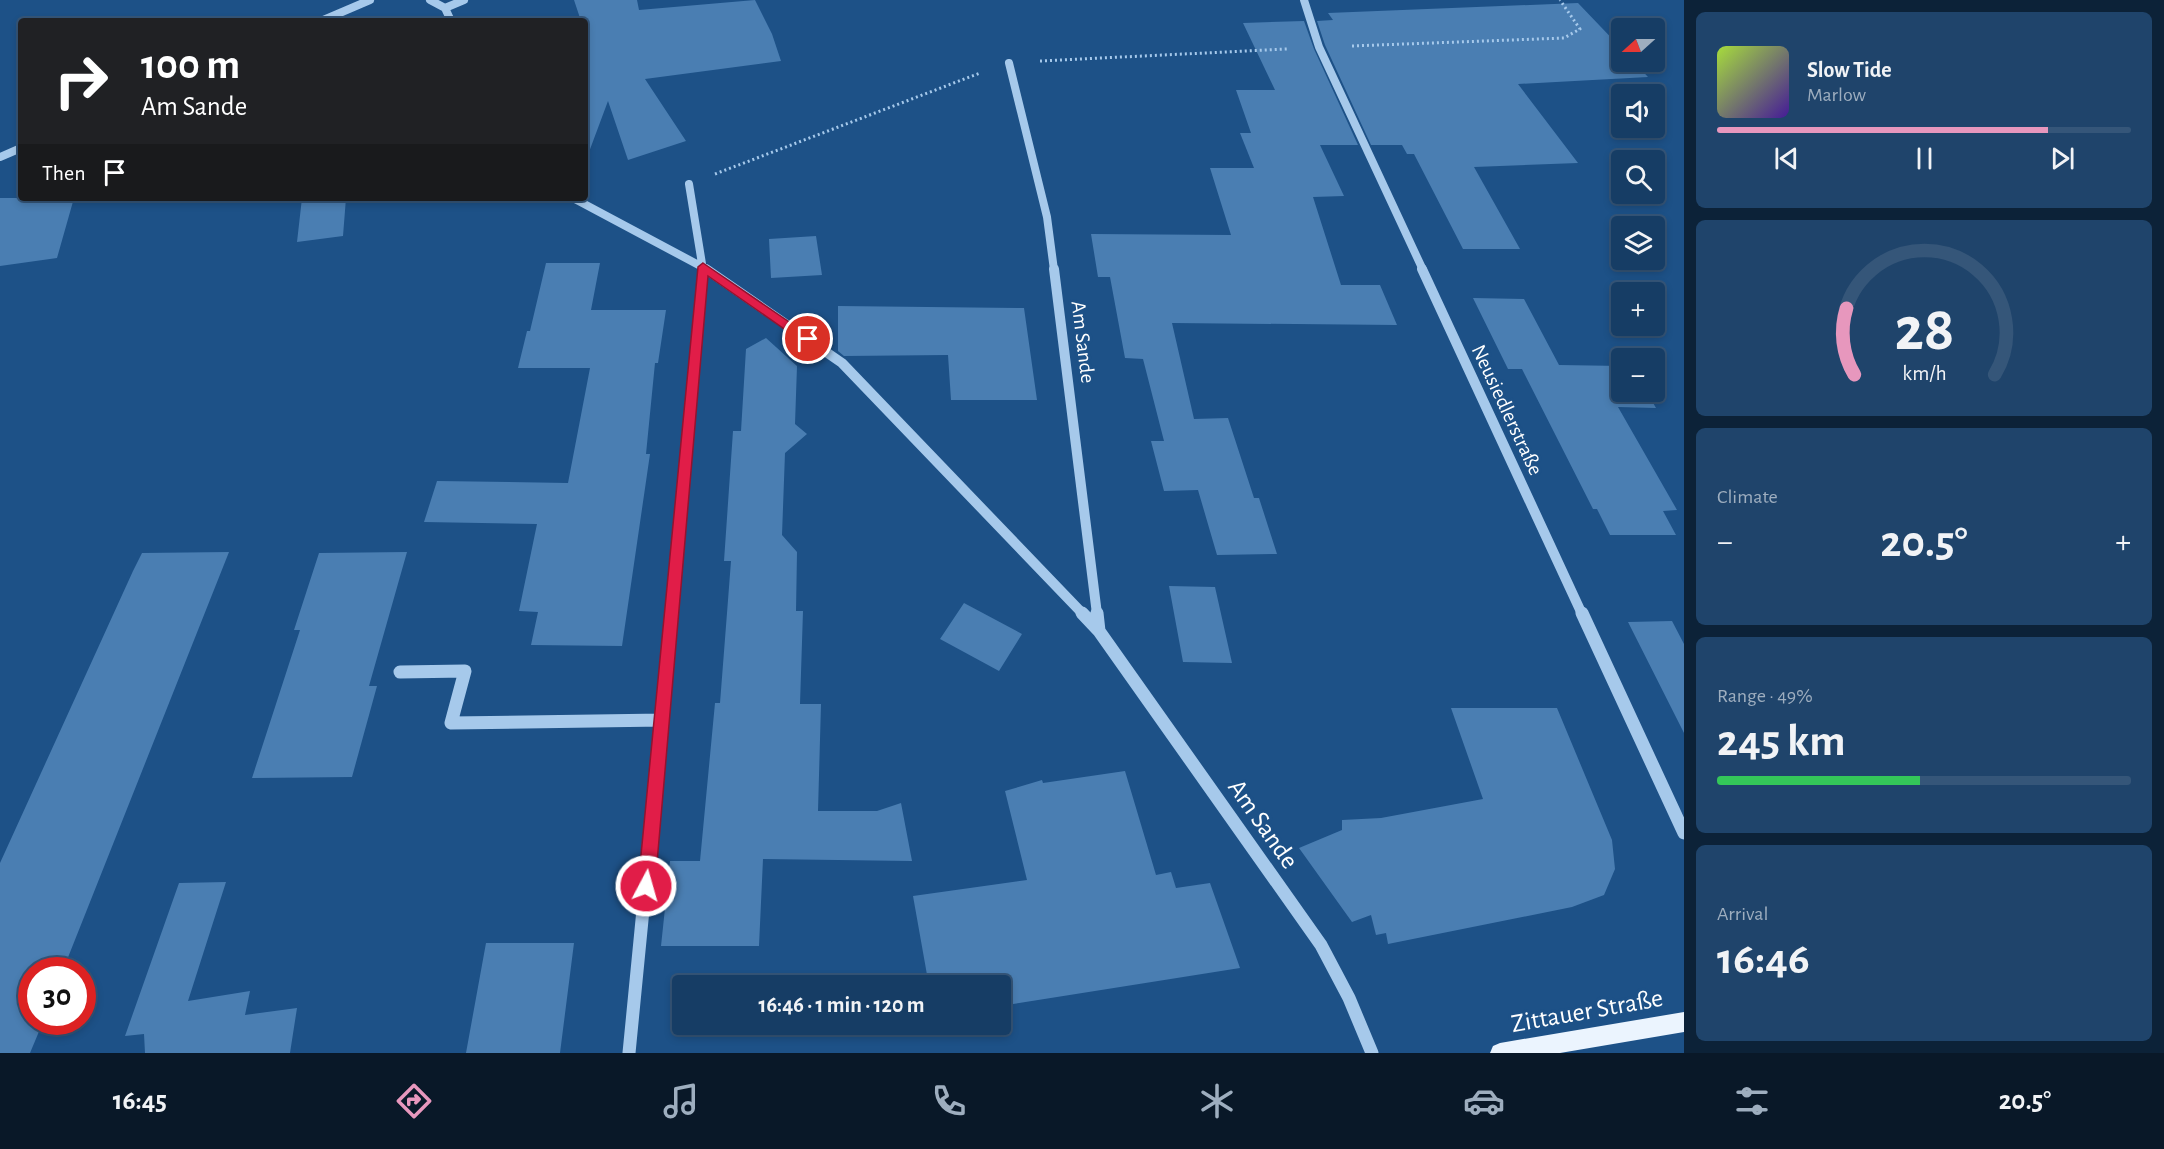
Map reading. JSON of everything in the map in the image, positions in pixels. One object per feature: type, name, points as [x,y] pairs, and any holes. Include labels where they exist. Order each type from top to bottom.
[{"type":"main road","name":"Zittauer Straße","points":[[1500,1053],[1684,1022]]},
{"type":"street","points":[[328,18],[370,0]]},
{"type":"street","points":[[430,0],[445,8],[450,18]]},
{"type":"street","points":[[445,8],[464,0]]},
{"type":"street","name":"Neusiedlerstraße","points":[[1304,0],[1319,47],[1684,833]]},
{"type":"street","name":"Am Sande","points":[[1009,63],[1047,217],[1099,631]]},
{"type":"street","points":[[0,157],[18,149]]},
{"type":"street","points":[[629,1053],[663,720],[703,267],[689,184]]},
{"type":"street","name":"Am Sande","points":[[579,201],[703,267],[842,363],[1099,631],[1321,945],[1349,998],[1372,1053]]},
{"type":"street","points":[[400,672],[465,671],[451,723],[663,720]]},
{"type":"path","points":[[1319,47],[1564,38],[1580,29],[1560,0]]},
{"type":"building","points":[[574,0],[637,0],[639,10],[755,0],[772,34],[781,61],[645,79],[686,141],[628,160],[608,101],[589,152],[588,18],[580,18]]},
{"type":"building","points":[[1578,3],[1611,38],[1611,72],[1643,72],[1648,77],[1518,84],[1578,163],[1474,167],[1520,249],[1463,249],[1414,154],[1407,154],[1402,145],[1371,145],[1325,45],[1317,21],[1333,20],[1328,13]]},
{"type":"building","points":[[1304,21],[1314,49],[1358,145],[1320,145],[1344,196],[1313,197],[1341,285],[1380,285],[1397,325],[1172,323],[1194,419],[1228,418],[1254,498],[1259,498],[1277,554],[1217,555],[1198,490],[1164,491],[1151,441],[1164,441],[1143,359],[1125,358],[1110,277],[1098,277],[1091,234],[1231,235],[1210,168],[1254,168],[1240,133],[1251,133],[1236,90],[1275,90],[1243,23]]},
{"type":"building","points":[[0,198],[18,198],[18,201],[73,201],[57,258],[0,266]]},
{"type":"building","points":[[302,201],[346,201],[343,236],[297,242]]},
{"type":"building","points":[[816,236],[822,275],[771,278],[769,239]]},
{"type":"building","points":[[546,263],[600,263],[591,310],[666,310],[658,363],[655,363],[646,454],[650,454],[622,646],[531,645],[538,612],[519,611],[537,524],[424,522],[437,481],[568,483],[590,368],[518,368],[527,331],[530,331]]},
{"type":"building","points":[[1473,298],[1524,299],[1559,365],[1611,366],[1611,402],[1653,402],[1656,408],[1618,407],[1677,510],[1663,511],[1676,535],[1610,535],[1597,509],[1593,509],[1522,369],[1508,369]]},
{"type":"building","points":[[838,306],[1024,308],[1037,400],[951,400],[948,355],[844,356],[838,351]]},
{"type":"building","points":[[766,338],[797,366],[795,424],[807,434],[785,453],[782,535],[797,552],[796,611],[803,611],[800,704],[821,704],[818,811],[877,811],[901,803],[912,861],[763,859],[759,946],[661,946],[670,861],[700,861],[715,703],[720,703],[731,561],[724,561],[733,431],[741,431],[746,349]]},
{"type":"building","points":[[229,552],[68,957],[18,957],[18,1035],[38,1035],[30,1053],[0,1053],[0,863],[142,553]]},
{"type":"building","points":[[407,552],[369,686],[377,686],[352,777],[252,778],[300,630],[294,630],[319,553]]},
{"type":"building","points":[[1169,586],[1215,587],[1232,663],[1183,662]]},
{"type":"building","points":[[964,603],[1022,634],[999,671],[940,639]]},
{"type":"building","points":[[1672,621],[1684,644],[1684,733],[1628,622]]},
{"type":"building","points":[[1451,708],[1557,708],[1612,840],[1615,869],[1604,895],[1572,907],[1388,944],[1386,933],[1376,935],[1371,915],[1352,922],[1299,848],[1342,830],[1342,820],[1381,818],[1483,799]]},
{"type":"building","points":[[1125,771],[1156,875],[1171,872],[1176,888],[1210,883],[1240,968],[1011,1004],[1011,975],[927,975],[913,896],[1027,880],[1005,791],[1042,780],[1043,783]]},
{"type":"building","points":[[226,882],[188,1001],[250,991],[245,1015],[297,1008],[290,1053],[145,1053],[144,1034],[125,1036],[179,883]]},
{"type":"building","points":[[486,943],[574,943],[560,1053],[466,1053]]},
{"type":"route","points":[[646,886],[703,267],[808,339]]}]
